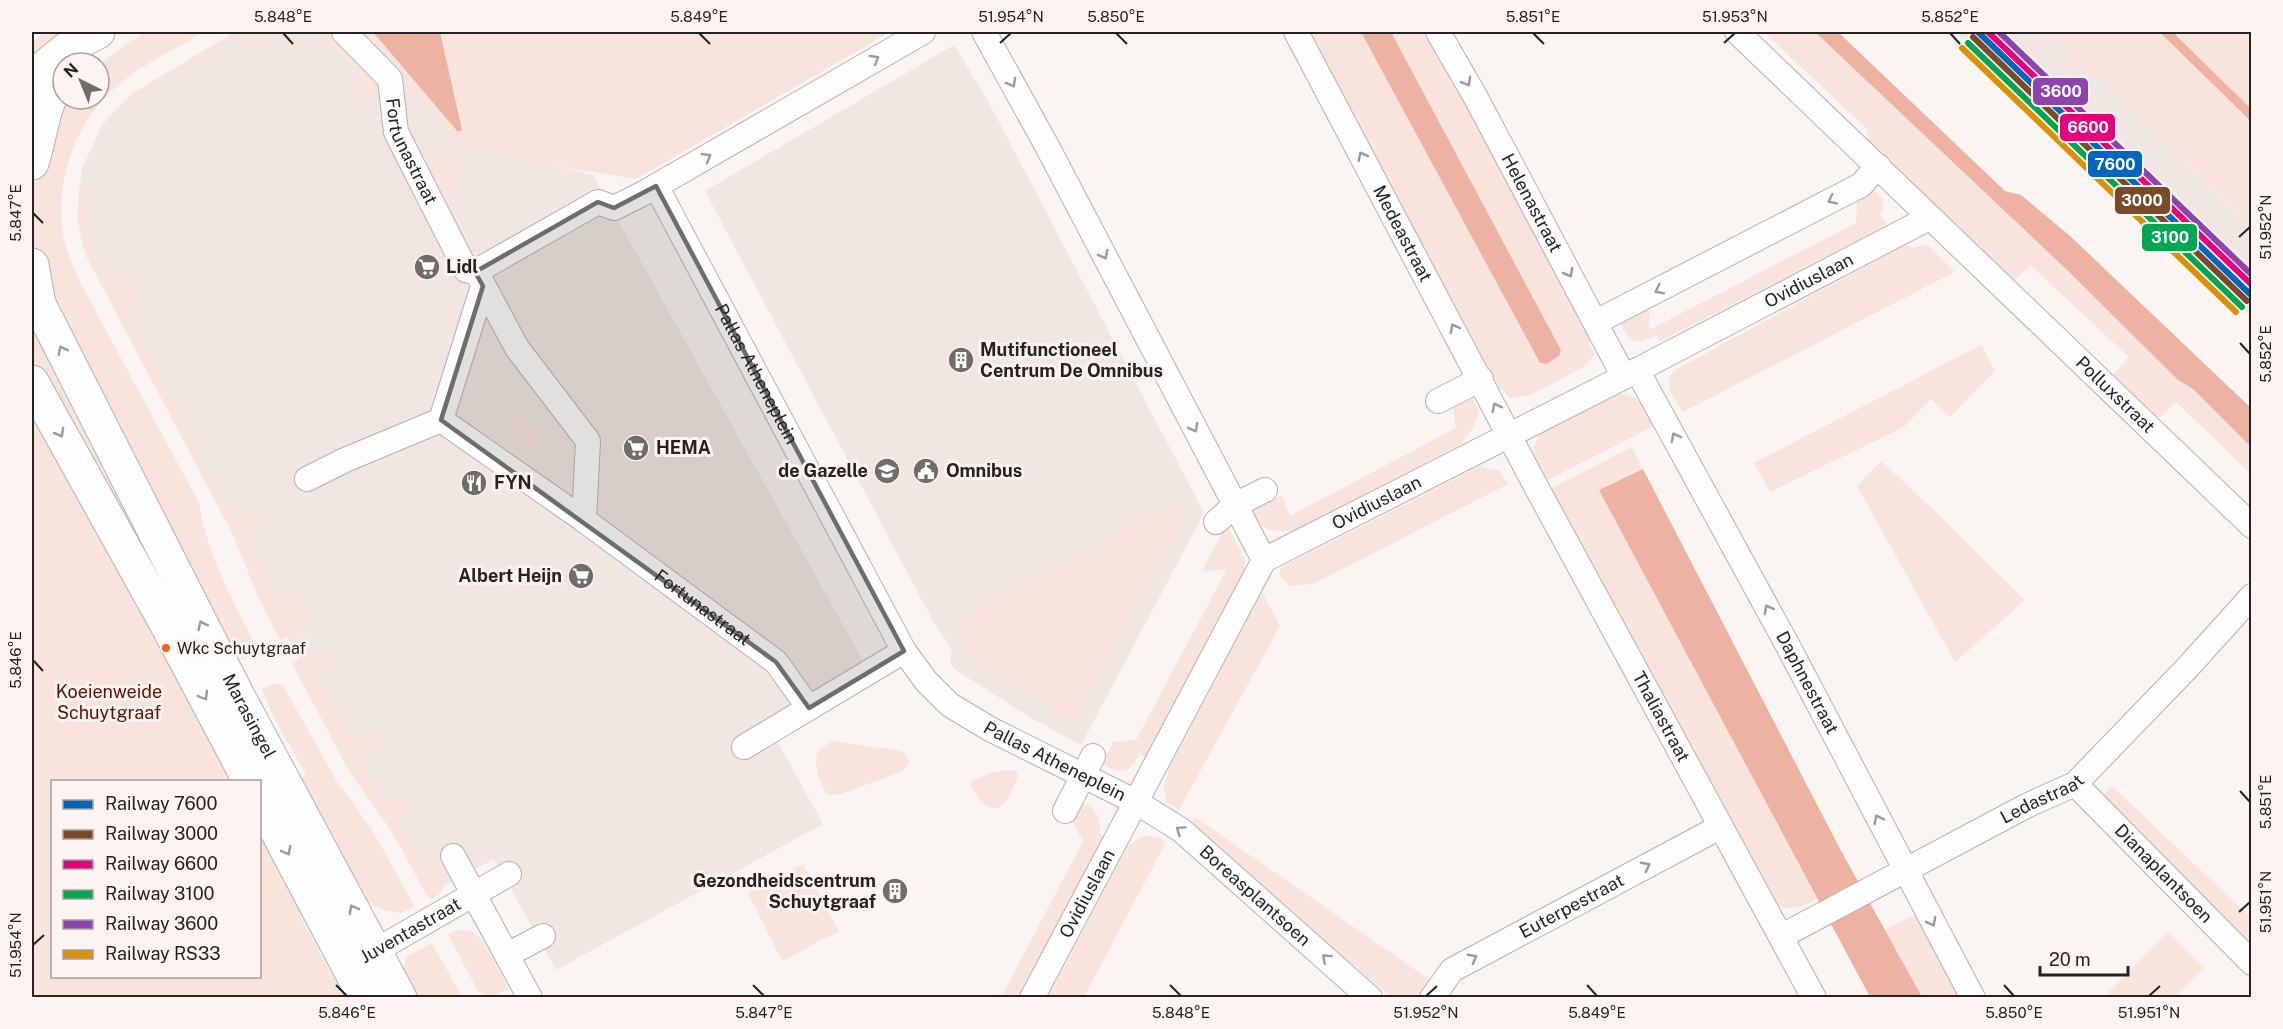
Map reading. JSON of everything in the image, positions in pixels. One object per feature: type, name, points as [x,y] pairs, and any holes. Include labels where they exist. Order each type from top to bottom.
[{"type":"street","points":[[32,163],[47,84],[69,47],[98,32]]},
{"type":"street","points":[[99,51],[118,32]]},
{"type":"street","name":"Fortunastraat","points":[[344,32],[390,80],[396,132],[466,270],[479,279],[517,348],[588,441],[584,520]]},
{"type":"street","points":[[307,479],[345,460],[441,420],[479,279],[598,202],[614,208],[656,186],[922,32]]},
{"type":"street","points":[[984,32],[1048,148],[1264,560]]},
{"type":"street","name":"Medeastraat","points":[[1296,32],[1510,435]]},
{"type":"street","name":"Helenastraat","points":[[1438,32],[1475,96],[1596,322],[1631,373]]},
{"type":"street","points":[[1737,32],[1878,166],[1929,218]]},
{"type":"street","points":[[1596,322],[1861,185],[1878,166]]},
{"type":"street","name":"Pallas Atheneplein","points":[[656,186],[904,651],[926,681],[950,705],[990,729],[1088,766],[1136,802]]},
{"type":"street","name":"Polluxstraat","points":[[1929,218],[2252,526]]},
{"type":"street","name":"Ovidiuslaan","points":[[1032,998],[1264,560],[1929,218]]},
{"type":"street","name":"Marasingel","points":[[32,265],[35,300],[237,694],[362,959],[365,998]]},
{"type":"street","name":"Daphnestraat","points":[[1631,373],[1788,646],[1973,998]]},
{"type":"street","points":[[1438,401],[1481,380]]},
{"type":"street","name":"Marasingel","points":[[32,382],[168,627],[249,780]]},
{"type":"street","name":"Fortunastraat","points":[[441,420],[584,520],[776,662],[809,708]]},
{"type":"street","name":"Thaliastraat","points":[[1510,435],[1814,998]]},
{"type":"street","points":[[1216,522],[1235,505],[1265,490]]},
{"type":"street","name":"Ledastraat","points":[[1782,936],[2028,805],[2075,784],[2188,667],[2252,596]]},
{"type":"street","points":[[744,747],[904,651]]},
{"type":"street","points":[[1065,811],[1088,766]]},
{"type":"street","name":"Dianaplantsoen","points":[[2075,784],[2252,963]]},
{"type":"street","name":"Marasingel","points":[[261,801],[362,959],[400,998]]},
{"type":"street","name":"Boreasplantsoen","points":[[1136,802],[1181,830],[1207,851],[1370,998]]},
{"type":"street","name":"Euterpestraat","points":[[1432,998],[1452,970],[1720,827]]},
{"type":"street","name":"Juventastraat","points":[[453,856],[530,998]]},
{"type":"street","name":"Juventastraat","points":[[362,959],[509,874]]},
{"type":"street","points":[[507,955],[543,936]]},
{"type":"highlighted area","points":[[656,186],[904,651],[809,708],[776,662],[441,420],[483,286],[475,272],[598,202],[614,208]]},
{"type":"shaded area","points":[[235,32],[356,32],[465,146],[593,175],[867,668],[770,728],[823,824],[556,970],[494,859],[429,894],[284,632],[85,253],[77,217],[82,169],[102,125],[130,95]]},
{"type":"shaded area","points":[[373,32],[440,32],[462,130],[458,132]]},
{"type":"shaded area","points":[[1361,32],[1391,32],[1561,350],[1559,356],[1547,364],[1540,363]]},
{"type":"shaded area","points":[[1815,32],[1838,32],[2005,191],[2021,195],[2069,235],[2251,408],[2251,447],[2193,389],[2178,380],[2066,269]]},
{"type":"shaded area","points":[[1955,32],[2050,32],[2251,226],[2251,317]]},
{"type":"shaded area","name":"Mutifunctioneel Centrum De Omnibus","points":[[954,45],[988,101],[1204,513],[1081,745],[1031,718],[956,670],[952,665],[950,659],[952,649],[933,621],[705,191]]},
{"type":"shaded area","points":[[1643,469],[1839,847],[1922,997],[1870,997],[1599,490]]},
{"type":"green space","points":[[47,32],[75,32],[32,57],[32,41]]},
{"type":"green space","points":[[145,32],[204,32],[136,72],[111,92],[111,56]]},
{"type":"green space","points":[[235,32],[243,32],[128,102],[130,95]]},
{"type":"green space","points":[[324,32],[333,32],[381,82],[382,91],[377,95],[352,98],[350,96],[366,82]]},
{"type":"green space","points":[[356,32],[890,32],[636,179],[554,166],[465,146]]},
{"type":"green space","points":[[1304,32],[1361,32],[1540,363],[1547,364],[1559,356],[1561,350],[1391,32],[1428,32],[1596,340],[1589,343],[1594,355],[1584,367],[1528,396],[1510,398],[1502,389],[1496,391]]},
{"type":"green space","points":[[1764,32],[1815,32],[2066,269],[2178,380],[2193,389],[2251,447],[2251,474],[2176,402],[2160,418],[2157,418],[2113,375],[2129,357],[2030,265],[2015,280],[2012,279],[1869,142],[1867,129]]},
{"type":"green space","points":[[2050,32],[2251,32],[2251,226],[2239,214]]},
{"type":"green space","points":[[61,111],[94,111],[80,133],[66,170],[61,209],[67,250],[81,284],[199,503],[215,561],[259,652],[242,660],[240,657],[228,662],[33,255],[30,206],[35,179]]},
{"type":"green space","points":[[433,157],[455,159],[462,170],[452,198],[447,202],[440,198],[428,163]]},
{"type":"green space","points":[[80,181],[85,181],[85,222],[90,246],[106,283],[126,271],[141,300],[122,311],[231,516],[252,506],[262,526],[243,535],[278,606],[298,596],[312,622],[280,640],[257,594],[230,528],[87,258],[79,220]]},
{"type":"green space","points":[[1873,188],[1883,201],[1880,215],[1887,223],[1876,231],[1660,341],[1657,335],[1643,341],[1634,341],[1626,334],[1620,321],[1649,306],[1649,330],[1856,223],[1857,201]]},
{"type":"green space","points":[[1907,244],[1912,249],[1923,244],[1929,246],[1955,272],[1683,412],[1672,395],[1669,385],[1672,374],[1677,369]]},
{"type":"green space","points":[[32,326],[220,680],[207,687],[32,361]]},
{"type":"green space","points":[[1981,345],[1995,371],[1950,417],[1931,399],[1904,427],[1770,492],[1754,463]]},
{"type":"green space","points":[[1616,394],[1631,396],[1641,403],[1654,426],[1546,481],[1532,455],[1538,436],[1543,431]]},
{"type":"green space","name":"Koeienweide Schuytgraaf","points":[[32,396],[238,780],[51,780],[51,978],[261,978],[261,822],[298,892],[301,918],[332,975],[347,997],[32,997]]},
{"type":"green space","points":[[1473,398],[1479,414],[1461,444],[1295,531],[1269,529],[1259,523],[1251,511],[1282,495],[1290,516],[1456,428],[1453,408]]},
{"type":"green space","points":[[522,406],[526,407],[536,447],[534,451],[509,431],[509,420]]},
{"type":"green space","points":[[1632,447],[1642,469],[1600,490],[1817,899],[1806,904],[1790,908],[1773,902],[1550,489]]},
{"type":"green space","points":[[1881,461],[2025,600],[1955,662],[1857,486]]},
{"type":"green space","points":[[1478,467],[1499,470],[1508,484],[1313,584],[1290,586],[1280,577],[1280,568]]},
{"type":"green space","points":[[1176,502],[1182,517],[1073,720],[978,661],[958,623]]},
{"type":"green space","points":[[1227,524],[1245,561],[1244,571],[1146,757],[1139,754],[1128,769],[1114,770],[1102,764],[1113,742],[1136,740],[1227,569],[1202,571]]},
{"type":"green space","points":[[1262,592],[1280,626],[1179,810],[1166,801],[1164,787],[1170,766]]},
{"type":"green space","points":[[323,646],[334,665],[316,675],[350,738],[368,729],[377,744],[359,754],[386,804],[404,795],[412,810],[395,820],[423,872],[441,863],[445,882],[434,899],[429,898],[426,894],[392,832],[349,771],[292,663]]},
{"type":"green space","points":[[274,684],[283,685],[337,782],[371,828],[415,907],[400,913],[382,910],[357,896],[294,783],[306,774],[273,716],[262,689]]},
{"type":"green space","points":[[832,741],[901,751],[907,756],[909,763],[901,772],[838,795],[829,795],[820,781],[816,757],[817,752]]},
{"type":"green space","points":[[1006,770],[1016,771],[1018,776],[1009,796],[999,807],[986,806],[971,787],[972,782],[988,774]]},
{"type":"green space","points":[[2112,786],[2251,918],[2251,950],[2100,798]]},
{"type":"green space","points":[[1081,802],[1091,807],[1097,814],[1100,823],[1099,833],[1104,836],[1019,997],[1001,998],[1083,841],[1072,822]]},
{"type":"green space","points":[[1195,817],[1433,982],[1423,997],[1391,997],[1190,827]]},
{"type":"green space","points":[[1147,836],[1159,837],[1165,844],[1084,997],[1048,997],[1128,846],[1137,839]]},
{"type":"green space","points":[[803,864],[839,931],[782,961],[748,893]]},
{"type":"green space","points":[[1917,914],[1962,997],[1922,997],[1885,930]]},
{"type":"green space","points":[[459,930],[473,932],[483,941],[509,989],[490,997],[478,991],[448,934]]},
{"type":"green space","points":[[2168,932],[2204,968],[2175,997],[2110,997],[2108,993]]},
{"type":"green space","points":[[432,943],[462,997],[410,997],[401,980],[406,957]]},
{"type":"waterway","points":[[2166,32],[2252,116]]},
{"type":"rail line","name":"7600","points":[[1978,32],[2252,296]]},
{"type":"rail line","name":"6600","points":[[1988,32],[2252,285]]},
{"type":"rail line","name":"3600","points":[[1999,32],[2252,275]]},
{"type":"rail line","name":"3000","points":[[1973,37],[2247,301]]},
{"type":"rail line","name":"3100","points":[[1968,43],[2242,307]]},
{"type":"rail line","name":"RS33","points":[[1962,48],[2236,312]]},
{"type":"place","name":"Lidl","points":[[427,267]]},
{"type":"place","name":"Mutifunctioneel Centrum De Omnibus","points":[[961,360]]},
{"type":"place","name":"HEMA","points":[[636,448]]},
{"type":"place","name":"de Gazelle","points":[[887,471]]},
{"type":"place","name":"Omnibus","points":[[926,471]]},
{"type":"place","name":"FYN","points":[[474,483]]},
{"type":"place","name":"Albert Heijn","points":[[581,576]]},
{"type":"place","name":"Wkc Schuytgraaf","points":[[166,648]]},
{"type":"place","name":"Gezondheidscentrum Schuytgraaf","points":[[895,891]]}]
